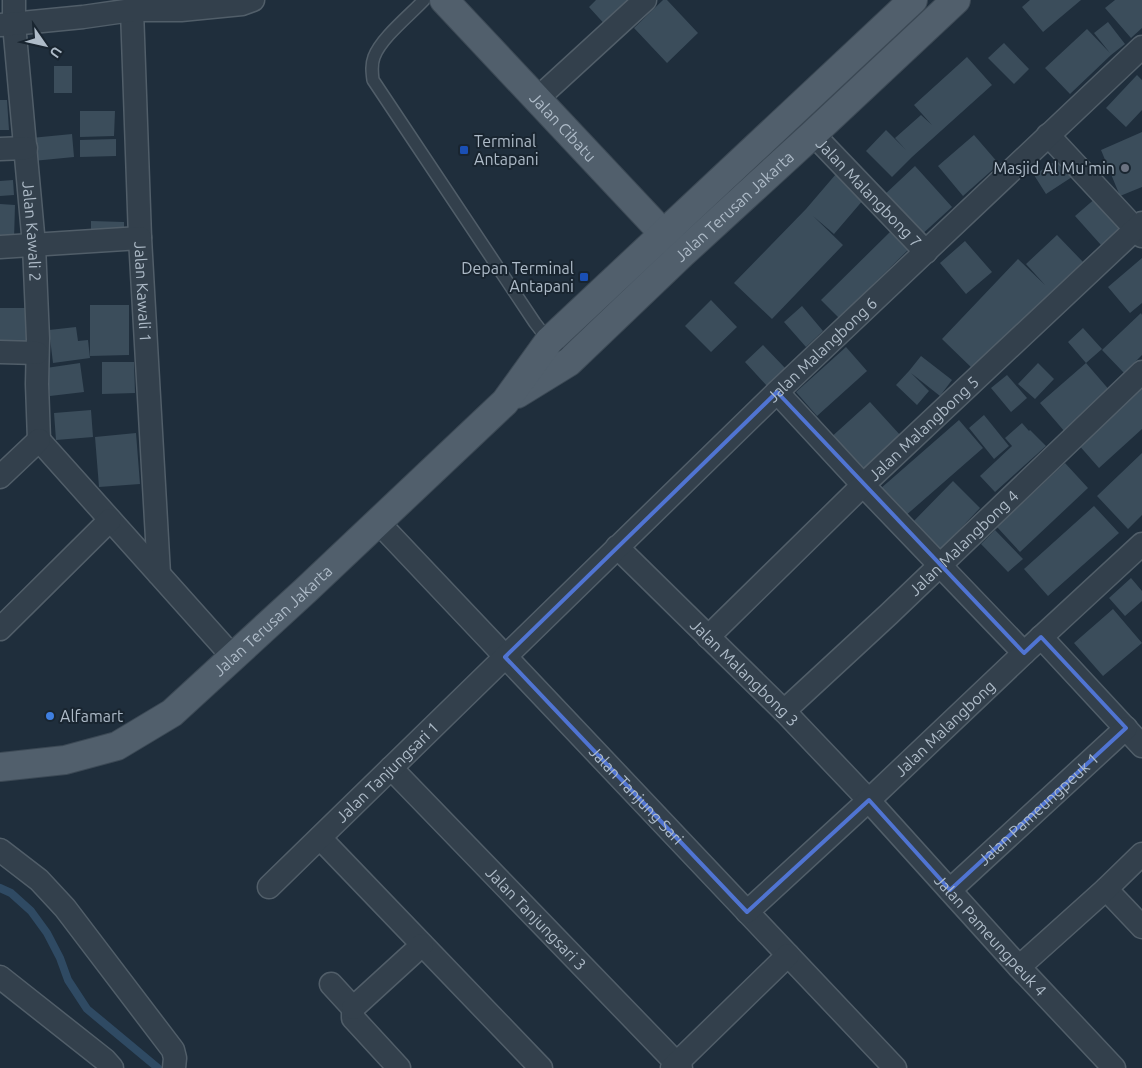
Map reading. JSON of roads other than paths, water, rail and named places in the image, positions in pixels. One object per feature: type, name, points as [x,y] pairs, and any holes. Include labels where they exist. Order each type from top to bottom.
[{"type":"main road","name":"Jalan Cibatu","points":[[444,0],[682,254]]},
{"type":"main road","name":"Jalan Terusan Jakarta","points":[[0,766],[65,760],[117,746],[172,713],[505,402],[549,341],[913,0]]},
{"type":"main road","name":"Jalan Terusan Jakarta","points":[[505,402],[569,362],[682,254],[956,0]]},
{"type":"main road","points":[[892,20],[911,42]]},
{"type":"street","name":"Jalan Kawali 2","points":[[14,0],[7,24],[26,148],[34,245],[38,339],[38,440]]},
{"type":"street","points":[[537,99],[645,0]]},
{"type":"street","points":[[7,24],[83,17],[132,10],[181,10],[246,1]]},
{"type":"street","name":"Jalan Kawali 1","points":[[132,10],[140,238],[159,574]]},
{"type":"street","name":"Jalan Malangbong 6","points":[[505,657],[776,392],[1142,47]]},
{"type":"street","name":"Jalan Malangbong 7","points":[[813,134],[926,252]]},
{"type":"street","points":[[1048,135],[1140,229]]},
{"type":"street","points":[[0,149],[26,148]]},
{"type":"street","name":"Jalan Malangbong 5","points":[[708,637],[863,486],[1140,229]]},
{"type":"street","points":[[0,247],[140,238]]},
{"type":"street","points":[[0,352],[37,353]]},
{"type":"street","name":"Jalan Malangbong 4","points":[[784,711],[1142,372]]},
{"type":"street","points":[[776,392],[863,486],[1024,653]]},
{"type":"street","points":[[0,477],[38,440],[233,657]]},
{"type":"street","points":[[0,629],[110,520]]},
{"type":"street","name":"Jalan Tanjung Sari","points":[[378,522],[895,1068]]},
{"type":"street","name":"Jalan Malangbong 3","points":[[617,547],[784,711],[869,800]]},
{"type":"street","name":"Jalan Malangbong","points":[[747,912],[869,800],[1041,637],[1139,554]]},
{"type":"street","points":[[1041,637],[1142,746]]},
{"type":"street","name":"Jalan Tanjungsari 1","points":[[269,887],[505,657]]},
{"type":"street","name":"Jalan Pameungpeuk 1","points":[[950,890],[1126,728]]},
{"type":"street","name":"Jalan Tanjungsari 3","points":[[391,768],[677,1066]]},
{"type":"street","name":"Jalan Pameungpeuk 4","points":[[869,800],[1019,967],[1114,1068]]},
{"type":"street","points":[[320,838],[541,1068]]},
{"type":"street","points":[[0,850],[39,880],[65,908],[174,1050],[174,1068]]},
{"type":"street","points":[[1019,967],[1142,854]]},
{"type":"street","points":[[1106,889],[1142,927]]},
{"type":"street","points":[[353,1008],[422,945]]},
{"type":"street","points":[[677,1066],[788,955]]},
{"type":"street","points":[[0,977],[105,1060],[112,1068]]},
{"type":"street","points":[[331,984],[353,1008],[353,1018],[399,1068]]},
{"type":"lane","points":[[424,0],[380,43],[372,67],[373,80],[535,323],[569,362]]},
{"type":"waterway","points":[[0,888],[11,893],[31,911],[47,933],[60,958],[68,980],[87,1009],[158,1068]]},
{"type":"place","name":"Terminal Antapani","points":[[464,150]]},
{"type":"place","name":"Masjid Al Mu'min","points":[[1125,168]]},
{"type":"place","name":"Depan Terminal Antapani","points":[[584,277]]},
{"type":"place","name":"Alfamart","points":[[50,716]]}]
